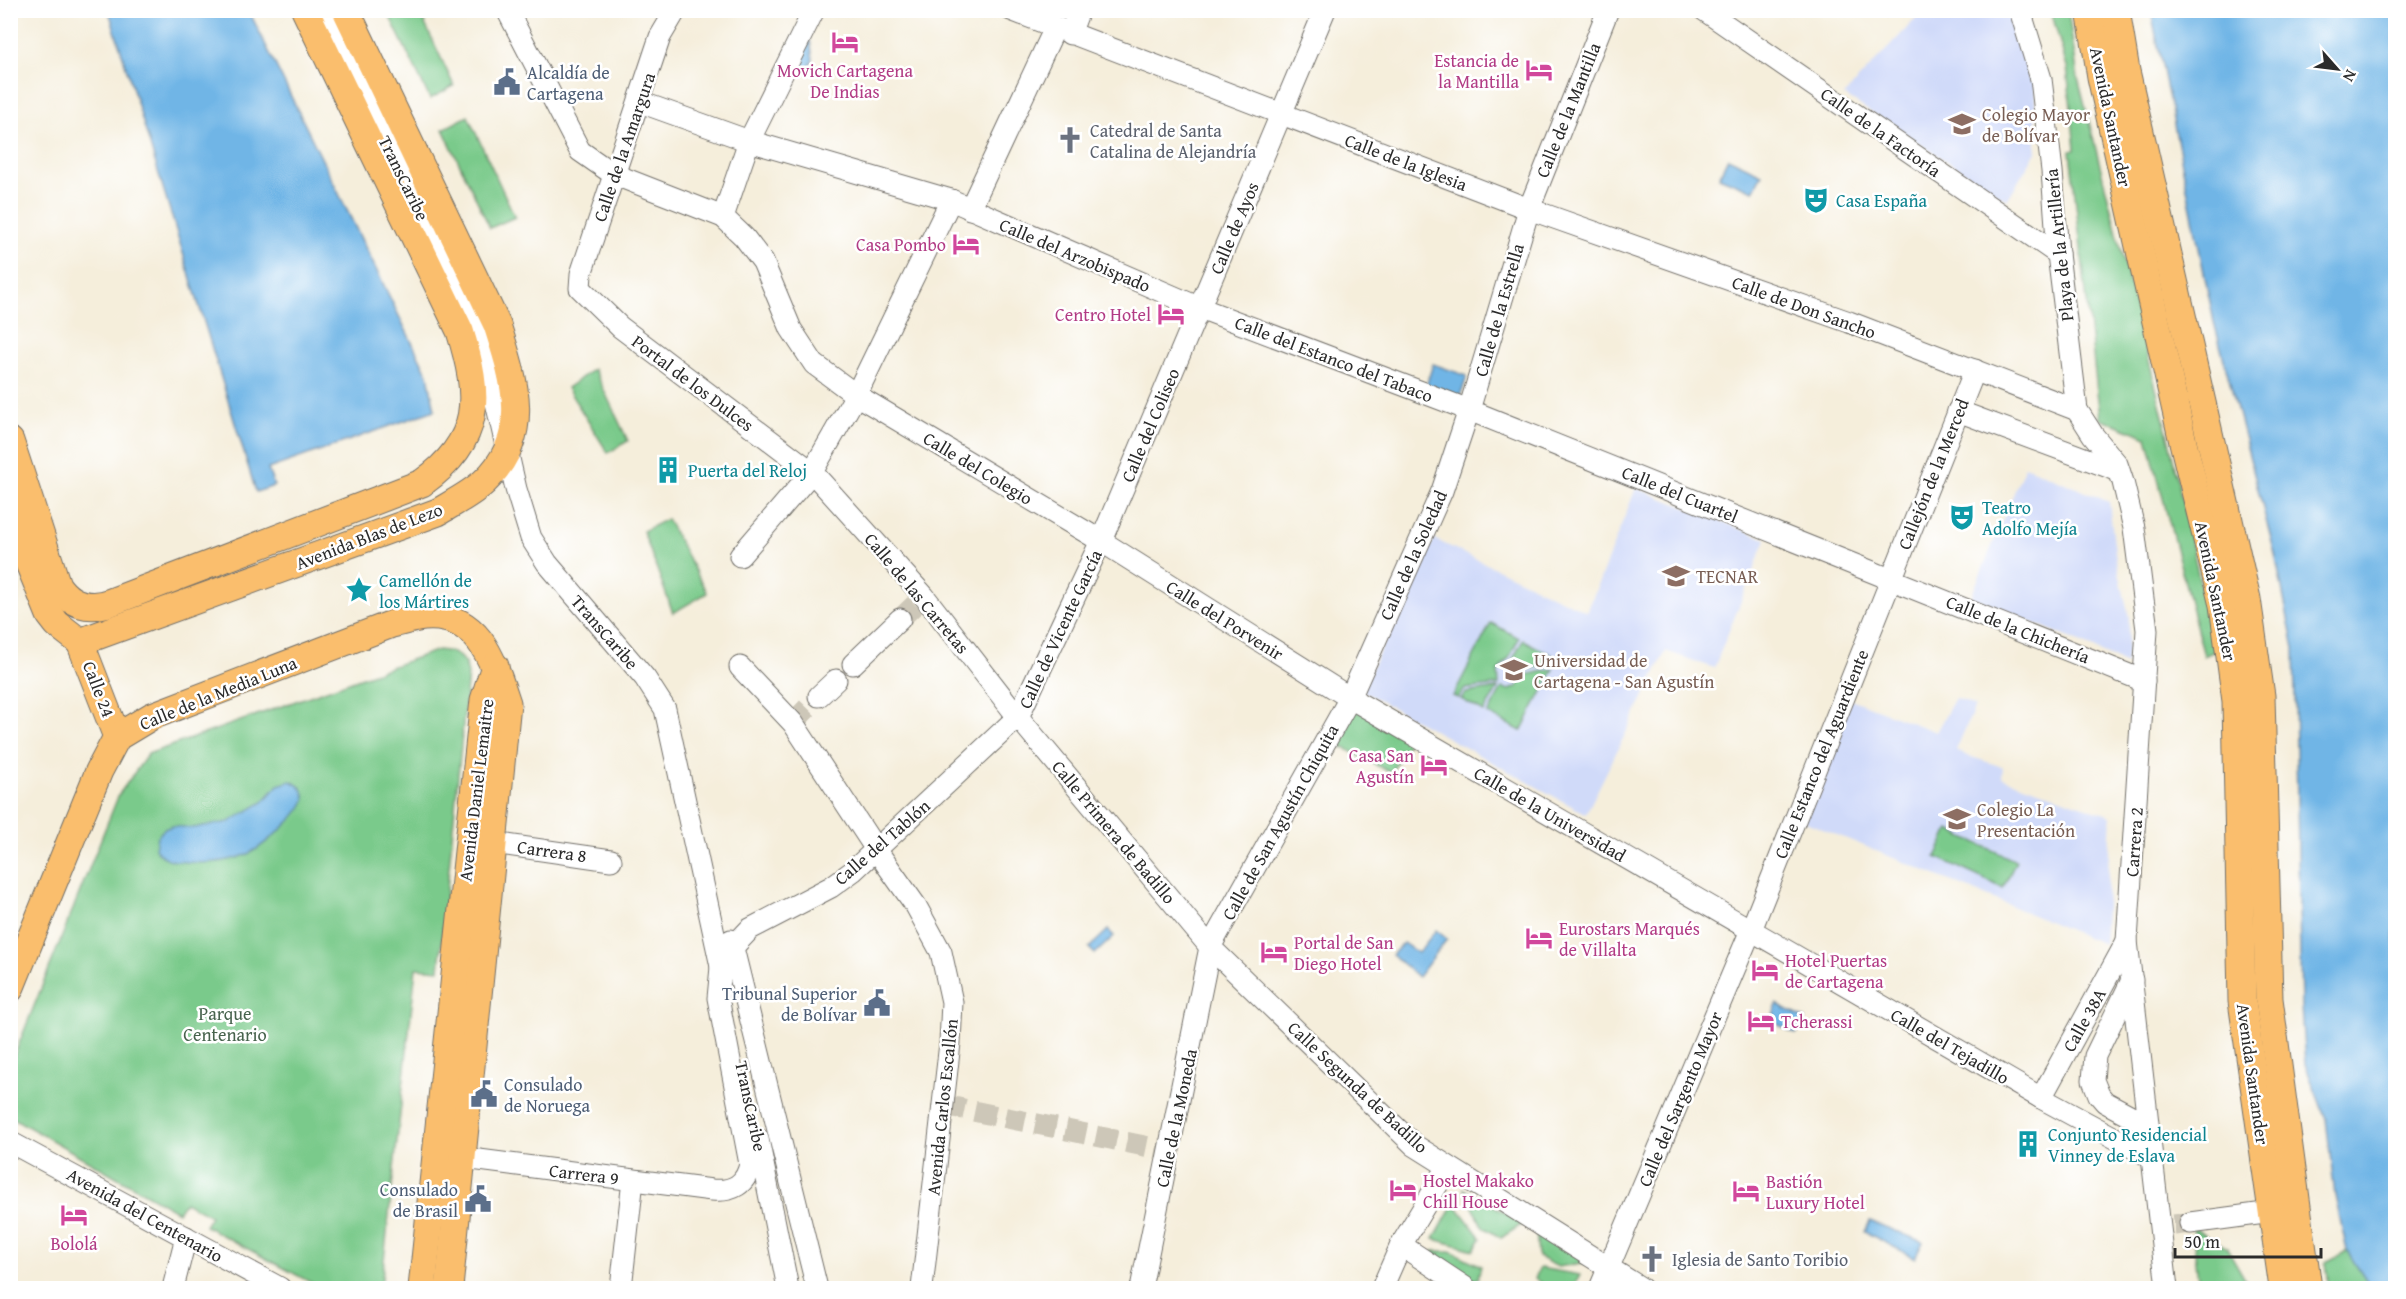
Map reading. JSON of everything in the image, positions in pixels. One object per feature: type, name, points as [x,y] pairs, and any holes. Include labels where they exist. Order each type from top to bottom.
[{"type":"main road","name":"Avenida Blas de Lezo","points":[[10,441],[57,585],[64,595],[78,604],[99,606],[422,483],[439,471],[453,456],[464,438],[471,418],[474,399],[473,379],[460,331],[305,10]]},
{"type":"main road","name":"Avenida Blas de Lezo","points":[[80,642],[438,512],[483,483],[508,452],[516,425],[511,373],[497,326],[346,10]]},
{"type":"main road","name":"Avenida Santander","points":[[2090,10],[2101,77],[2183,442],[2223,605],[2236,701],[2242,1001],[2284,1210],[2308,1288]]},
{"type":"main road","name":"Avenida Santander","points":[[2116,10],[2126,71],[2244,587],[2256,654],[2261,696],[2269,999],[2284,1210],[2283,1288]]},
{"type":"main road","points":[[10,504],[28,561],[50,615],[57,624],[80,642]]},
{"type":"main road","name":"Calle de la Media Luna","points":[[10,989],[99,771],[117,737],[152,716],[371,632],[424,617],[450,620],[470,630],[486,647],[495,666]]},
{"type":"main road","name":"Calle 24","points":[[80,642],[117,737]]},
{"type":"main road","name":"Avenida Daniel Lemaitre","points":[[422,1288],[448,1156],[493,843],[507,703],[495,666]]},
{"type":"main road","name":"Avenida Daniel Lemaitre","points":[[449,1288],[448,1156],[484,700],[495,666]]},
{"type":"street","name":"TransCaribe","points":[[323,10],[467,307],[488,368],[526,523],[537,549],[556,575],[645,678],[665,709],[769,1189],[788,1288]]},
{"type":"street","points":[[507,10],[580,151],[613,174],[723,217],[749,141],[813,10]]},
{"type":"street","name":"Calle de la Amargura","points":[[580,288],[581,274],[660,37],[676,10]]},
{"type":"street","name":"Calle de la Iglesia","points":[[1011,10],[1528,209]]},
{"type":"street","points":[[740,556],[812,472],[960,205],[1062,31],[1080,10]]},
{"type":"street","name":"Calle de Ayos","points":[[1200,308],[1325,10]]},
{"type":"street","name":"Calle de la Mantilla","points":[[1528,209],[1608,10]]},
{"type":"street","name":"Calle de la Factoría","points":[[1704,10],[2058,254]]},
{"type":"street","name":"Playa de la Artillería","points":[[2020,10],[2041,79],[2052,171],[2058,254],[2077,410]]},
{"type":"street","name":"Calle del Arzobispado","points":[[640,102],[749,141],[960,205],[1200,308]]},
{"type":"street","name":"Calle de Don Sancho","points":[[1528,209],[1849,322],[2077,410]]},
{"type":"street","name":"Calle de la Estrella","points":[[1469,410],[1528,209]]},
{"type":"street","name":"Calle del Colegio","points":[[723,217],[744,237],[763,262],[791,329],[814,364],[856,395],[1101,541]]},
{"type":"street","name":"Portal de los Dulces","points":[[580,288],[620,327],[812,472]]},
{"type":"street","name":"Calle del Estanco del Tabaco","points":[[1200,308],[1469,410]]},
{"type":"street","name":"Calle del Coliseo","points":[[1101,541],[1200,308]]},
{"type":"street","name":"Callejón de la Merced","points":[[1891,578],[1974,370]]},
{"type":"street","name":"Calle del Cuartel","points":[[1469,410],[1891,578]]},
{"type":"street","name":"Calle de la Soledad","points":[[1350,698],[1442,491],[1469,410]]},
{"type":"street","name":"Carrera 2","points":[[2077,410],[2119,471],[2134,528],[2146,619],[2127,941],[2152,1158],[2175,1225],[2167,1288]]},
{"type":"street","points":[[1958,411],[2119,471]]},
{"type":"street","name":"TransCaribe","points":[[516,425],[517,442],[530,499],[556,556],[573,580],[654,671],[675,706],[818,1288]]},
{"type":"street","name":"Calle de las Carretas","points":[[812,472],[924,596],[1018,717]]},
{"type":"street","name":"Calle del Porvenir","points":[[1101,541],[1350,698]]},
{"type":"street","name":"Calle de Vicente García","points":[[1018,717],[1101,541]]},
{"type":"street","name":"Calle de la Chichería","points":[[1891,578],[2144,681]]},
{"type":"street","name":"Calle Estanco del Aguardiente","points":[[1751,930],[1891,578]]},
{"type":"street","points":[[853,664],[900,619]]},
{"type":"street","name":"Avenida Carlos Escallón","points":[[740,667],[793,723],[916,906],[941,952],[952,1002],[944,1105],[922,1288]]},
{"type":"street","points":[[819,696],[836,680]]},
{"type":"street","name":"Calle de la Universidad","points":[[1350,698],[1751,930]]},
{"type":"street","name":"Calle de San Agustín Chiquita","points":[[1210,947],[1350,698]]},
{"type":"street","name":"Calle del Tablón","points":[[721,967],[733,947],[750,929],[831,887],[877,851],[1018,717]]},
{"type":"street","name":"Calle Primera de Badillo","points":[[1018,717],[1210,947]]},
{"type":"street","name":"Carrera 8","points":[[493,843],[611,860]]},
{"type":"street","name":"Calle del Tejadillo","points":[[1751,930],[2041,1098],[2152,1158]]},
{"type":"street","name":"Calle del Sargento Mayor","points":[[1600,1288],[1751,930]]},
{"type":"street","name":"Calle 38A","points":[[2041,1098],[2127,941]]},
{"type":"street","name":"Calle Segunda de Badillo","points":[[1210,947],[1414,1144],[1641,1288]]},
{"type":"street","name":"Calle de la Moneda","points":[[1141,1288],[1210,947]]},
{"type":"street","name":"Carrera 9","points":[[448,1156],[712,1190],[732,1189],[740,1185],[750,1164],[718,998],[721,967]]},
{"type":"street","points":[[2132,980],[2095,1056],[2093,1080],[2095,1088],[2105,1102],[2148,1125]]},
{"type":"street","name":"Avenida del Centenario","points":[[10,1142],[280,1288]]},
{"type":"street","points":[[1382,1288],[1401,1245],[1448,1167]]},
{"type":"street","points":[[621,1288],[633,1180]]},
{"type":"street","points":[[2175,1225],[2284,1210]]},
{"type":"street","points":[[173,1288],[186,1237]]},
{"type":"street","points":[[1401,1245],[1467,1288]]},
{"type":"shaded area","name":"Colegio Mayor de Bolívar","points":[[1923,11],[2009,11],[2035,82],[2036,152],[2007,200],[1844,95]]},
{"type":"shaded area","points":[[2025,466],[2109,502],[2116,559],[2129,617],[2126,664],[2082,643],[1971,597]]},
{"type":"shaded area","name":"Universidad de Cartagena - San Agustín","points":[[1636,488],[1766,539],[1714,668],[1666,651],[1586,814],[1361,690],[1434,539],[1587,612]]},
{"type":"shaded area","name":"Colegio La Presentación","points":[[1955,698],[1975,706],[1956,750],[2003,767],[2002,777],[2111,816],[2104,944],[1803,821],[1850,699],[1936,732]]},
{"type":"green space","points":[[387,11],[419,11],[454,86],[430,99]]},
{"type":"green space","points":[[2051,11],[2068,11],[2078,78],[2169,440],[2215,651],[2204,656],[2147,437],[2100,418],[2070,151],[2075,150],[2067,67]]},
{"type":"green space","points":[[468,116],[515,217],[490,228],[443,129]]},
{"type":"green space","points":[[594,369],[628,441],[608,453],[567,388]]},
{"type":"green space","points":[[667,519],[707,593],[673,613],[643,531]]},
{"type":"green space","points":[[1491,623],[1519,638],[1509,658],[1498,671],[1499,685],[1465,689],[1458,698],[1453,696]]},
{"type":"green space","points":[[1523,640],[1559,659],[1556,663],[1525,670],[1520,663],[1512,661]]},
{"type":"green space","name":"Parque Centenario","points":[[438,650],[458,656],[467,668],[468,674],[439,970],[416,968],[381,1288],[321,1288],[205,1226],[211,1216],[185,1202],[178,1212],[11,1117],[10,1066],[119,794],[148,754]]},
{"type":"green space","points":[[1554,669],[1521,731],[1488,714],[1502,688],[1510,690],[1518,686],[1525,675]]},
{"type":"green space","points":[[1498,688],[1484,712],[1461,699],[1466,693]]},
{"type":"green space","points":[[1351,702],[1412,736],[1391,773],[1331,741]]},
{"type":"green space","points":[[1949,830],[2016,861],[2003,888],[1936,857]]},
{"type":"green space","points":[[1464,1189],[1524,1223],[1501,1238],[1483,1227]]},
{"type":"green space","points":[[1454,1203],[1481,1238],[1474,1250],[1434,1239]]},
{"type":"green space","points":[[2192,1226],[2227,1248],[2250,1288],[2199,1288]]},
{"type":"green space","points":[[1536,1230],[1586,1262],[1558,1267],[1538,1257]]},
{"type":"green space","points":[[1433,1251],[1451,1251],[1481,1266],[1478,1278],[1469,1283],[1439,1265]]},
{"type":"green space","points":[[2347,1251],[2371,1288],[2329,1288],[2326,1262]]},
{"type":"green space","points":[[1540,1268],[1580,1275],[1573,1288],[1548,1288],[1535,1278]]},
{"type":"water","points":[[109,11],[249,11],[428,375],[435,410],[268,469],[274,486],[256,492]]},
{"type":"water","points":[[2151,11],[2395,11],[2395,1288],[2371,1288],[2347,1251],[2335,1196],[2326,1119],[2305,1064],[2301,1006],[2294,648],[2275,554],[2214,322]]},
{"type":"water","points":[[810,40],[813,60],[808,68],[792,72]]},
{"type":"water","points":[[1728,158],[1762,174],[1753,191],[1719,177]]},
{"type":"water","points":[[1433,364],[1467,376],[1460,398],[1426,386]]},
{"type":"water","points":[[291,781],[304,792],[303,805],[280,830],[246,855],[217,862],[187,862],[169,859],[155,848],[157,837],[164,829],[173,826],[194,828],[229,822],[263,802],[278,785]]},
{"type":"water","points":[[1108,930],[1114,936],[1095,954],[1089,948]]},
{"type":"water","points":[[1436,930],[1447,939],[1418,977],[1392,955],[1403,943],[1418,953]]},
{"type":"water","points":[[1777,1004],[1805,1019],[1796,1034],[1771,1021]]},
{"type":"water","points":[[1870,1221],[1923,1242],[1915,1258],[1865,1232]]},
{"type":"tunnel","points":[[900,619],[924,596]]},
{"type":"tunnel","points":[[793,723],[819,696]]},
{"type":"tunnel","points":[[944,1105],[1169,1151]]},
{"type":"tunnel","points":[[2174,1225],[2190,1223]]},
{"type":"place","name":"Movich Cartagena De Indias","points":[[845,42]]},
{"type":"place","name":"Estancia de la Mantilla","points":[[1539,70]]},
{"type":"place","name":"Alcaldía de Cartagena","points":[[507,82]]},
{"type":"place","name":"Colegio Mayor de Bolívar","points":[[1962,124]]},
{"type":"place","name":"Catedral de Santa Catalina de Alejandría","points":[[1070,140]]},
{"type":"place","name":"Casa España","points":[[1816,200]]},
{"type":"place","name":"Casa Pombo","points":[[966,244]]},
{"type":"place","name":"Centro Hotel","points":[[1171,314]]},
{"type":"place","name":"Puerta del Reloj","points":[[668,470]]},
{"type":"place","name":"Teatro Adolfo Mejía","points":[[1962,517]]},
{"type":"place","name":"TECNAR","points":[[1676,576]]},
{"type":"place","name":"Camellón de los Mártires","points":[[359,590]]},
{"type":"place","name":"Universidad de Cartagena - San Agustín","points":[[1514,670]]},
{"type":"place","name":"Casa San Agustín","points":[[1434,765]]},
{"type":"place","name":"Colegio La Presentación","points":[[1957,819]]},
{"type":"place","name":"Eurostars Marqués de Villalta","points":[[1539,938]]},
{"type":"place","name":"Portal de San Diego Hotel","points":[[1274,952]]},
{"type":"place","name":"Hotel Puertas de Cartagena","points":[[1765,970]]},
{"type":"place","name":"Tribunal Superior de Bolívar","points":[[877,1003]]},
{"type":"place","name":"Tcherassi","points":[[1761,1021]]},
{"type":"place","name":"Consulado de Noruega","points":[[484,1094]]},
{"type":"place","name":"Conjunto Residencial Vinney de Eslava","points":[[2028,1144]]},
{"type":"place","name":"Hostel Makako Chill House","points":[[1403,1190]]},
{"type":"place","name":"Bastión Luxury Hotel","points":[[1746,1191]]},
{"type":"place","name":"Consulado de Brasil","points":[[478,1199]]},
{"type":"place","name":"Bololá","points":[[74,1215]]},
{"type":"place","name":"Iglesia de Santo Toribio","points":[[1652,1259]]}]
